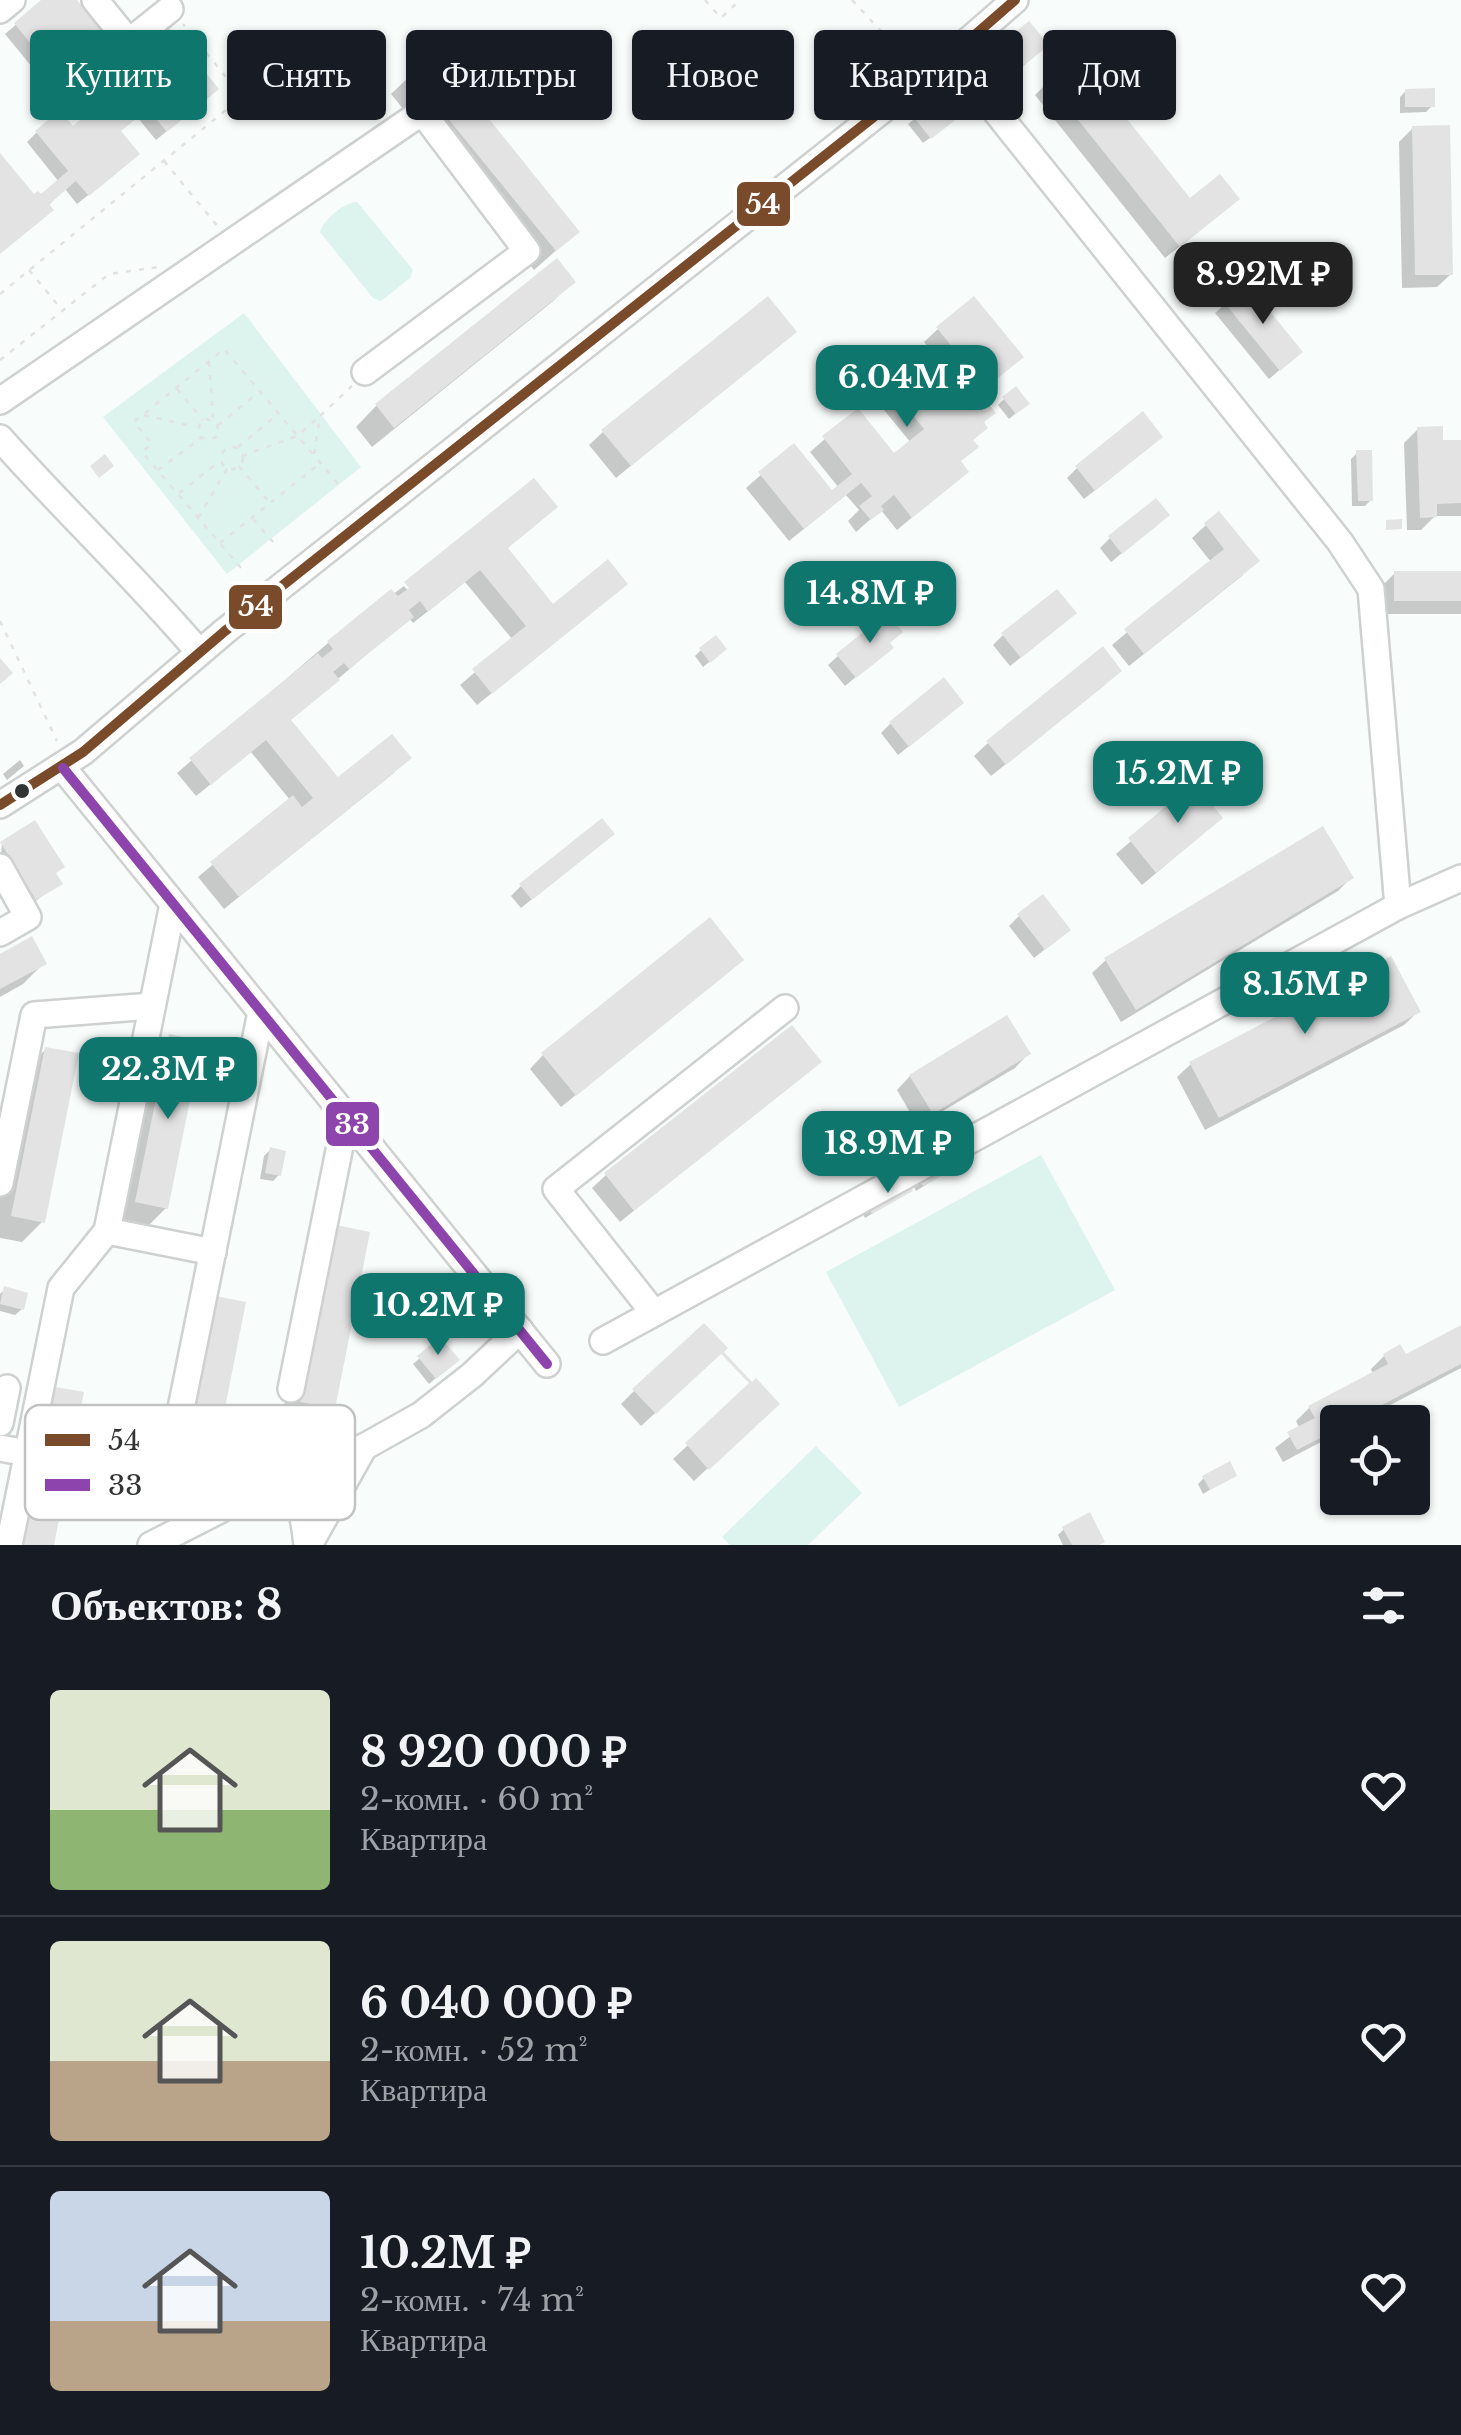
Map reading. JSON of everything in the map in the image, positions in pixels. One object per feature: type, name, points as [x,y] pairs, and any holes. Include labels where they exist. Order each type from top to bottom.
[{"type":"street","points":[[0,10],[12,0]]},
{"type":"street","points":[[95,0],[129,42],[170,8]]},
{"type":"street","points":[[981,30],[1015,0]]},
{"type":"street","points":[[0,401],[422,112],[528,252],[366,372]]},
{"type":"street","points":[[0,805],[66,765],[199,652],[869,120]]},
{"type":"street","points":[[1003,120],[1340,542],[1371,589],[1398,906]]},
{"type":"street","points":[[0,438],[72,520],[159,606],[199,652]]},
{"type":"street","points":[[66,765],[173,904],[547,1364]]},
{"type":"street","points":[[0,866],[28,918],[0,933]]},
{"type":"street","points":[[604,1340],[1398,906],[1461,878]]},
{"type":"street","points":[[38,1405],[61,1288],[107,1231],[173,904]]},
{"type":"street","points":[[0,1183],[34,1016],[152,1006]]},
{"type":"street","points":[[654,1313],[556,1189],[784,1008]]},
{"type":"street","points":[[182,1405],[261,1012]]},
{"type":"street","points":[[291,1389],[346,1116]]},
{"type":"street","points":[[107,1231],[213,1252]]},
{"type":"street","points":[[355,1452],[421,1415],[520,1330]]},
{"type":"street","points":[[0,1423],[7,1388]]},
{"type":"street","points":[[0,1448],[25,1452]]},
{"type":"street","points":[[355,1464],[364,1448]]},
{"type":"street","points":[[9,1545],[25,1468]]},
{"type":"street","points":[[151,1545],[200,1520]]},
{"type":"street","points":[[303,1520],[308,1545]]},
{"type":"street","points":[[308,1545],[322,1520]]},
{"type":"path","points":[[705,0],[721,18],[740,0]]},
{"type":"path","points":[[852,0],[880,30]]},
{"type":"path","points":[[0,294],[242,96],[170,8]]},
{"type":"path","points":[[164,160],[233,244]]},
{"type":"path","points":[[0,360],[109,274],[160,267]]},
{"type":"path","points":[[30,270],[62,310]]},
{"type":"path","points":[[240,568],[142,452],[152,444],[134,422],[142,415],[224,350],[340,486]]},
{"type":"path","points":[[158,470],[201,438],[215,438],[219,432],[213,420],[209,361]]},
{"type":"path","points":[[238,466],[242,456],[297,436],[366,372]]},
{"type":"path","points":[[176,388],[203,420],[213,420]]},
{"type":"path","points":[[218,425],[260,392]]},
{"type":"path","points":[[178,494],[221,460],[224,450],[237,448],[279,414]]},
{"type":"path","points":[[142,415],[197,428]]},
{"type":"path","points":[[314,455],[320,416]]},
{"type":"path","points":[[197,428],[203,420]]},
{"type":"path","points":[[197,428],[201,438]]},
{"type":"path","points":[[237,448],[242,456]]},
{"type":"path","points":[[221,460],[228,468]]},
{"type":"path","points":[[220,544],[320,462]]},
{"type":"path","points":[[198,518],[228,468],[238,466]]},
{"type":"path","points":[[238,466],[270,503]]},
{"type":"path","points":[[252,518],[273,542]]},
{"type":"path","points":[[0,620],[66,765]]},
{"type":"green space","points":[[357,202],[413,270],[410,278],[381,301],[373,298],[320,232],[335,212]]},
{"type":"green space","points":[[244,313],[361,467],[227,574],[103,417]]},
{"type":"green space","points":[[1041,1155],[1115,1290],[899,1407],[826,1272]]},
{"type":"green space","points":[[816,1446],[862,1493],[808,1545],[730,1545],[722,1537]]},
{"type":"building","points":[[41,0],[77,0],[101,30],[30,30],[30,43],[14,23]]},
{"type":"building","points":[[1029,21],[1043,38],[1043,50],[1023,66],[1023,30],[1018,30]]},
{"type":"building","points":[[207,74],[219,89],[207,99]]},
{"type":"building","points":[[1435,88],[1435,107],[1405,107],[1405,89]]},
{"type":"building","points":[[48,120],[68,120],[73,126],[80,120],[134,120],[121,131],[140,154],[89,196],[76,181],[49,204],[54,210],[0,254],[0,153],[34,194],[41,194],[68,171],[35,131]]},
{"type":"building","points":[[157,120],[182,120],[167,132]]},
{"type":"building","points":[[449,120],[490,120],[580,232],[556,251]]},
{"type":"building","points":[[916,120],[955,120],[931,139]]},
{"type":"building","points":[[1078,120],[1128,120],[1190,198],[1220,174],[1240,199],[1180,247]]},
{"type":"building","points":[[1450,125],[1453,275],[1415,275],[1412,126]]},
{"type":"building","points":[[557,258],[576,282],[394,428],[375,404]]},
{"type":"building","points":[[1246,282],[1303,352],[1280,371],[1223,301]]},
{"type":"building","points":[[768,296],[797,332],[631,466],[601,430]]},
{"type":"building","points":[[974,296],[1024,357],[968,402],[972,407],[983,397],[996,413],[984,422],[988,428],[973,440],[979,447],[961,461],[969,472],[912,518],[894,495],[871,520],[859,506],[872,496],[861,483],[804,529],[758,472],[794,443],[832,490],[852,474],[822,436],[858,408],[894,453],[924,429],[887,383],[929,349],[964,393],[979,380],[936,327]]},
{"type":"building","points":[[1016,386],[1030,404],[1016,414],[1002,397]]},
{"type":"building","points":[[1143,411],[1163,437],[1095,491],[1075,466]]},
{"type":"building","points":[[1443,426],[1443,440],[1461,440],[1461,503],[1437,504],[1437,517],[1420,518],[1417,427]]},
{"type":"building","points":[[1356,450],[1372,450],[1373,501],[1358,501]]},
{"type":"building","points":[[105,454],[114,466],[99,478],[90,466]]},
{"type":"building","points":[[534,478],[558,507],[508,548],[553,604],[608,559],[628,584],[492,694],[472,669],[526,626],[480,570],[428,612],[420,601],[409,610],[414,617],[349,669],[344,663],[333,672],[340,680],[291,720],[338,777],[392,734],[412,758],[239,897],[210,862],[293,795],[302,807],[313,798],[266,740],[211,785],[189,758],[318,653],[322,658],[333,649],[327,641],[391,589],[398,596],[409,588],[404,582]]},
{"type":"building","points":[[1156,498],[1170,515],[1122,554],[1108,536]]},
{"type":"building","points":[[1219,511],[1260,561],[1144,654],[1124,629],[1224,549],[1204,523]]},
{"type":"building","points":[[1402,519],[1402,529],[1386,530],[1386,520]]},
{"type":"building","points":[[1394,571],[1461,571],[1461,601],[1394,601]]},
{"type":"building","points":[[1057,589],[1077,613],[1021,658],[1001,633]]},
{"type":"building","points":[[887,613],[903,632],[890,643],[894,648],[856,678],[836,654]]},
{"type":"building","points":[[716,635],[727,649],[710,663],[699,648]]},
{"type":"building","points":[[1103,646],[1122,671],[1006,765],[986,741]]},
{"type":"building","points":[[0,658],[13,673],[0,684]]},
{"type":"building","points":[[944,677],[964,703],[909,747],[889,722]]},
{"type":"building","points":[[1194,783],[1203,794],[1214,785],[1225,798],[1214,807],[1223,818],[1156,873],[1128,838]]},
{"type":"building","points":[[602,818],[615,834],[532,900],[519,884]]},
{"type":"building","points":[[35,820],[65,867],[56,873],[63,884],[36,900],[0,842]]},
{"type":"building","points":[[1323,826],[1354,878],[1136,1010],[1104,958]]},
{"type":"building","points":[[1043,894],[1071,930],[1045,950],[1017,914]]},
{"type":"building","points":[[710,917],[744,960],[576,1096],[541,1053]]},
{"type":"building","points":[[32,936],[47,964],[0,989],[0,954]]},
{"type":"building","points":[[1391,956],[1421,1012],[1219,1118],[1189,1062]]},
{"type":"building","points":[[1007,1015],[1031,1054],[933,1114],[909,1075]]},
{"type":"building","points":[[792,1025],[822,1062],[634,1211],[604,1173]]},
{"type":"building","points":[[169,1034],[202,1041],[168,1209],[135,1202]]},
{"type":"building","points":[[45,1047],[79,1053],[45,1223],[11,1216]]},
{"type":"building","points":[[270,1147],[286,1151],[281,1176],[265,1173]]},
{"type":"building","points":[[956,1149],[964,1164],[923,1186],[915,1172]]},
{"type":"building","points":[[905,1177],[913,1191],[872,1214],[864,1200]]},
{"type":"building","points":[[336,1225],[370,1232],[336,1405],[300,1402]]},
{"type":"building","points":[[4,1286],[28,1293],[24,1310],[0,1304]]},
{"type":"building","points":[[215,1296],[246,1302],[226,1405],[193,1405]]},
{"type":"building","points":[[704,1323],[752,1382],[756,1378],[780,1404],[709,1470],[685,1443],[749,1383],[721,1354],[656,1414],[632,1389]]},
{"type":"building","points":[[1461,1325],[1461,1364],[1382,1405],[1320,1405],[1320,1438],[1297,1450],[1287,1432],[1315,1418],[1308,1406],[1388,1364],[1383,1354],[1400,1344],[1406,1354]]},
{"type":"building","points":[[440,1337],[460,1360],[436,1379],[417,1356]]},
{"type":"building","points":[[50,1386],[84,1392],[81,1405],[46,1405]]},
{"type":"building","points":[[1230,1461],[1237,1476],[1210,1490],[1202,1476]]},
{"type":"building","points":[[25,1510],[25,1520],[59,1520],[54,1545],[18,1545]]},
{"type":"building","points":[[1090,1512],[1105,1542],[1072,1545],[1062,1527]]},
{"type":"transit line","name":"54","points":[[0,805],[83,752],[225,631],[953,54],[1015,0]]},
{"type":"transit line","name":"33","points":[[63,768],[547,1364]]}]
